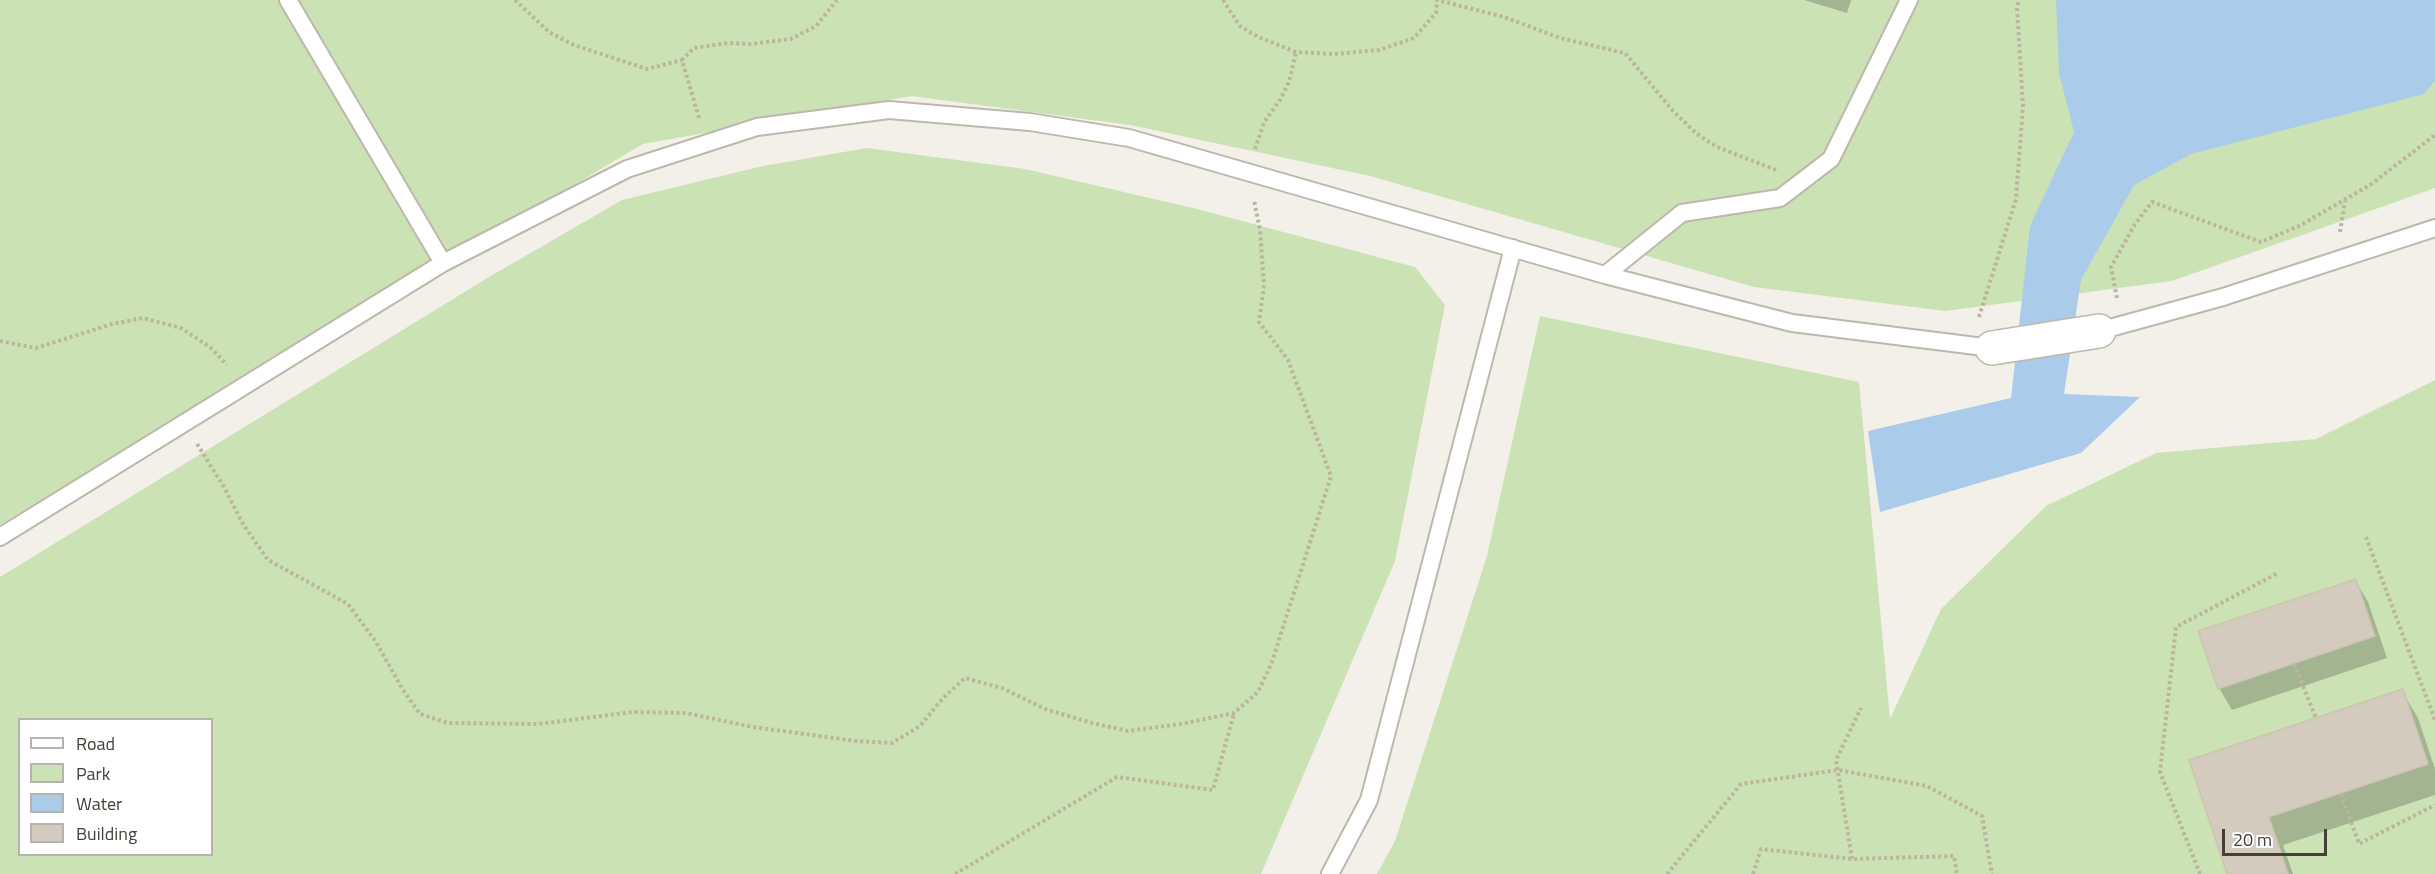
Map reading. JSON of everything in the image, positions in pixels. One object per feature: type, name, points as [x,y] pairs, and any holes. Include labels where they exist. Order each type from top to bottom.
[{"type":"street","points":[[1981,347],[2110,328]]},
{"type":"lane","points":[[288,0],[443,263]]},
{"type":"lane","points":[[1605,275],[1682,213],[1780,198],[1831,159],[1908,0]]},
{"type":"lane","points":[[0,537],[443,263],[627,169],[757,127],[889,110],[1030,122],[1129,138],[1605,275],[1792,323],[1981,347]]},
{"type":"lane","points":[[2110,328],[2223,297],[2435,228]]},
{"type":"lane","points":[[1330,874],[1369,800],[1513,248]]},
{"type":"path","points":[[515,0],[549,32],[574,45],[646,69],[682,60],[694,48],[728,43],[751,44],[791,39],[816,26],[837,0]]},
{"type":"path","points":[[1223,0],[1240,26],[1258,37],[1296,52],[1335,54],[1378,50],[1414,38],[1436,13],[1437,0],[1504,17],[1560,38],[1625,53],[1673,111],[1697,134],[1717,147],[1778,170],[1812,174]]},
{"type":"path","points":[[1981,347],[2016,199],[2023,106],[2017,7],[2019,0]]},
{"type":"path","points":[[183,423],[224,487],[243,524],[268,560],[348,604],[376,642],[403,690],[420,714],[448,723],[538,724],[584,716],[633,712],[686,713],[753,727],[856,741],[892,743],[920,726],[943,698],[965,678],[1002,688],[1045,709],[1128,731],[1182,724],[1234,713],[1258,692],[1272,662],[1331,477],[1288,360],[1259,322],[1264,285],[1260,230],[1248,172],[1264,122],[1280,100],[1288,82],[1296,52]]},
{"type":"path","points":[[682,60],[706,143]]},
{"type":"path","points":[[2110,328],[2111,267],[2134,224],[2152,202],[2261,242],[2299,226],[2370,185],[2435,135]]},
{"type":"path","points":[[0,341],[36,348],[112,324],[143,318],[181,328],[211,348],[247,384]]},
{"type":"path","points":[[2366,537],[2435,720]]},
{"type":"path","points":[[2200,874],[2160,772],[2176,627],[2278,573]]},
{"type":"path","points":[[2294,664],[2316,718]]},
{"type":"path","points":[[1852,859],[1836,760],[1861,708]]},
{"type":"path","points":[[955,874],[1116,777],[1213,790],[1234,713]]},
{"type":"path","points":[[1667,874],[1741,784],[1838,770],[1927,786],[1982,816],[1992,874]]},
{"type":"path","points":[[2341,794],[2359,844],[2435,805]]},
{"type":"path","points":[[1753,874],[1761,849],[1852,859],[1954,856],[1957,874]]},
{"type":"green space","points":[[0,0],[2435,0],[2435,188],[2172,281],[1945,311],[1754,287],[1370,176],[1130,125],[911,96],[643,144],[0,525]]},
{"type":"green space","points":[[867,148],[1025,169],[1197,209],[1415,267],[1445,305],[1395,561],[1261,874],[0,874],[0,577],[489,277],[622,200],[763,166]]},
{"type":"green space","points":[[1540,316],[1859,382],[1890,719],[1941,609],[2046,506],[2156,453],[2316,439],[2435,380],[2435,874],[1377,874],[1395,841],[1487,556]]},
{"type":"water","points":[[2056,0],[2435,0],[2435,81],[2424,94],[2191,154],[2134,185],[2081,280],[2064,394],[2140,397],[2081,453],[1880,512],[1868,431],[2011,398],[2030,226],[2074,132],[2059,73]]},
{"type":"building","points":[[2356,579],[2375,636],[2218,689],[2198,631]]},
{"type":"building","points":[[2403,689],[2428,764],[2269,817],[2288,874],[2227,874],[2189,760]]}]
